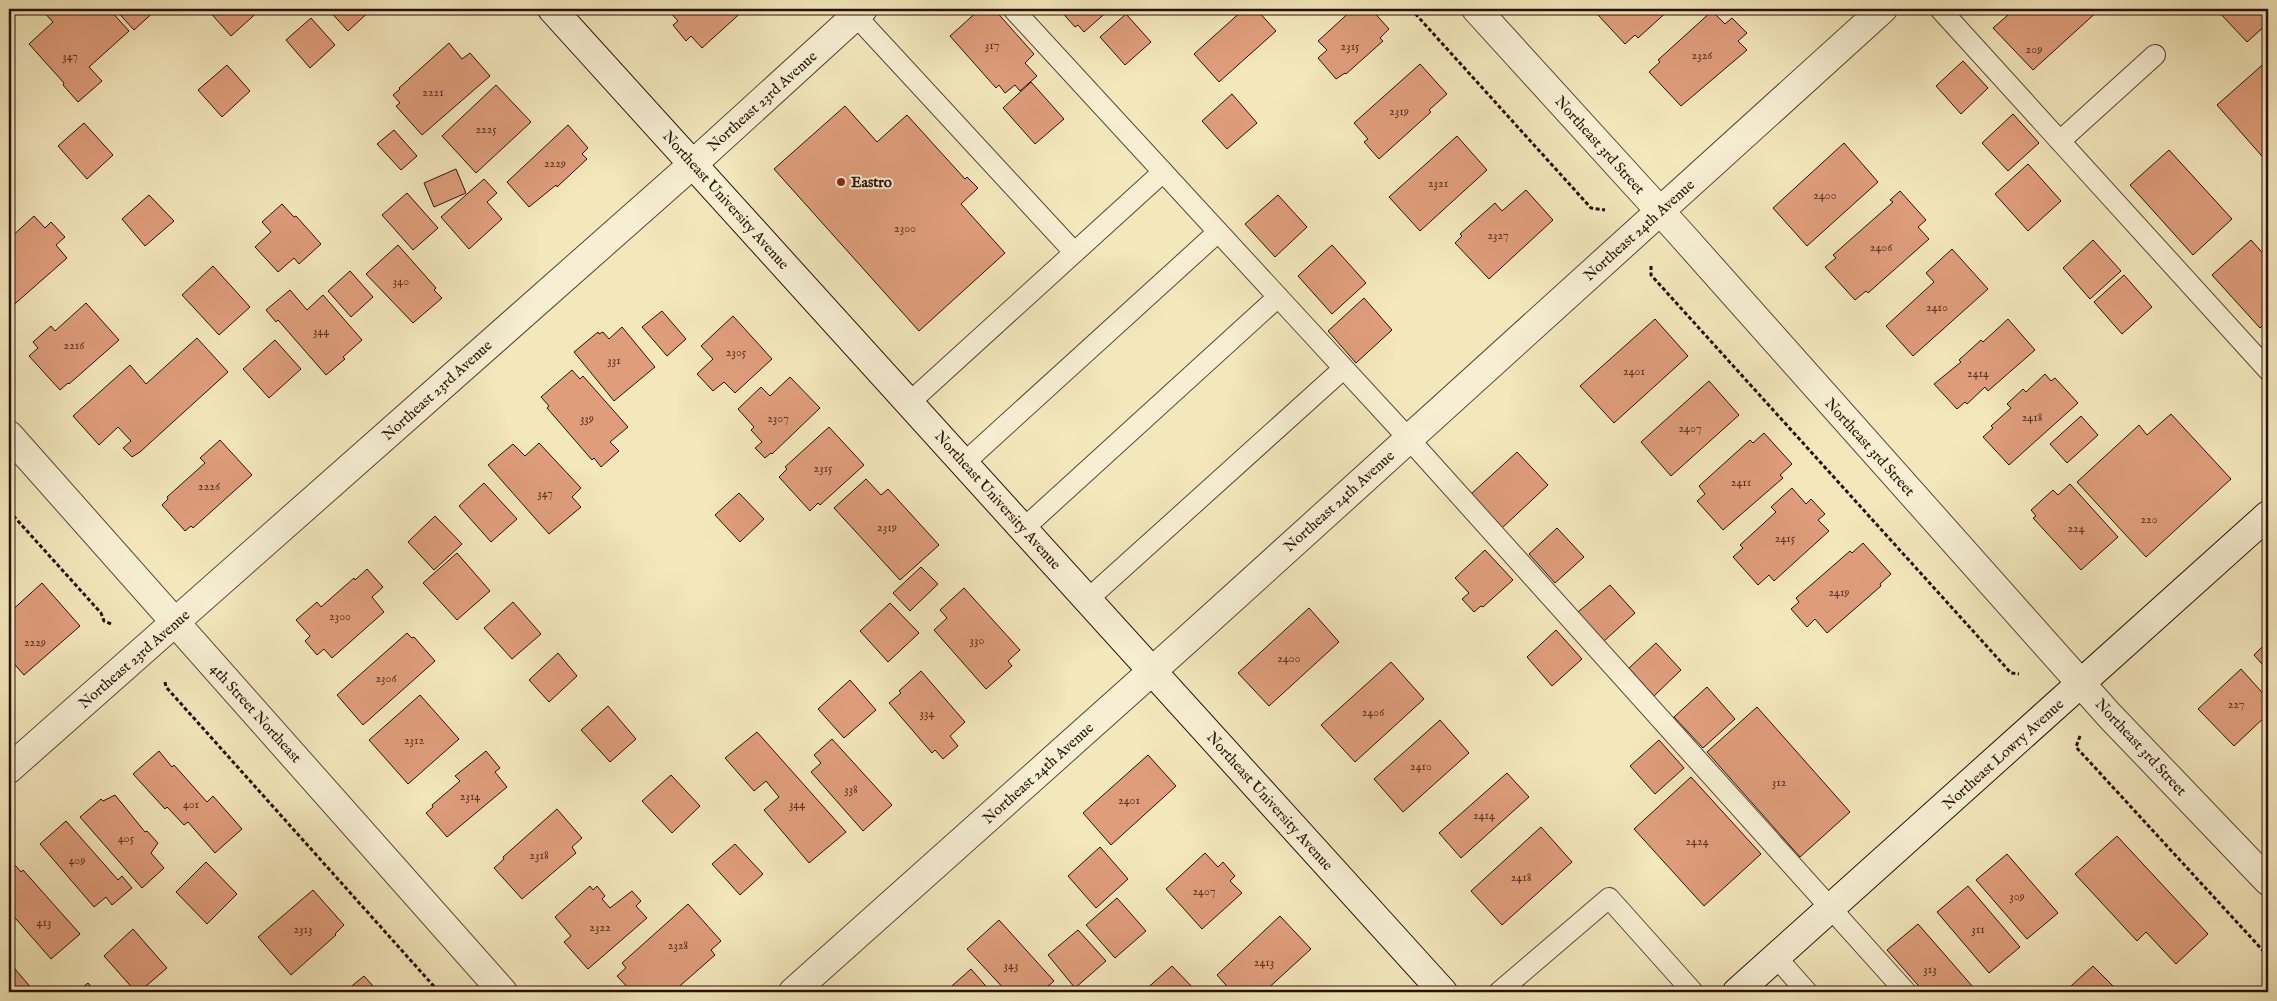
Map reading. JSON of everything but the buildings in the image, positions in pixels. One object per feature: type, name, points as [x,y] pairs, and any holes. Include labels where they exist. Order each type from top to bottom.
[{"type":"street","name":"Northeast University Avenue","points":[[552,9],[1443,992]]},
{"type":"street","name":"Northeast 3rd Street","points":[[1476,9],[1660,211],[2082,683],[2268,881]]},
{"type":"street","name":"Northeast 24th Avenue","points":[[793,992],[1152,671],[1883,9]]},
{"type":"street","name":"Northeast 23rd Avenue","points":[[9,769],[693,164],[860,12]]},
{"type":"street","name":"4th Street Northeast","points":[[9,435],[503,992]]},
{"type":"street","name":"Northeast Lowry Avenue","points":[[1737,992],[2268,515]]},
{"type":"lane","points":[[1013,9],[1408,438],[1906,992]]},
{"type":"lane","points":[[1940,9],[2268,370]]},
{"type":"lane","points":[[860,12],[1074,252]]},
{"type":"lane","points":[[2060,141],[2155,55]]},
{"type":"lane","points":[[910,402],[1163,172]]},
{"type":"lane","points":[[964,462],[1218,232]]},
{"type":"lane","points":[[1023,529],[1278,297]]},
{"type":"lane","points":[[1087,600],[1343,369]]},
{"type":"lane","points":[[1499,992],[1609,898],[1693,992]]},
{"type":"lane","points":[[1776,957],[1807,992]]},
{"type":"path","points":[[1411,9],[1592,208],[1605,210]]},
{"type":"path","points":[[1651,260],[1651,275],[2011,673],[2019,674]]},
{"type":"path","points":[[9,511],[101,613],[104,621],[112,624]]},
{"type":"path","points":[[165,682],[166,687],[439,992]]},
{"type":"path","points":[[2080,736],[2076,747],[2268,956]]},
{"type":"place","name":"Eastro","points":[[841,182]]}]
